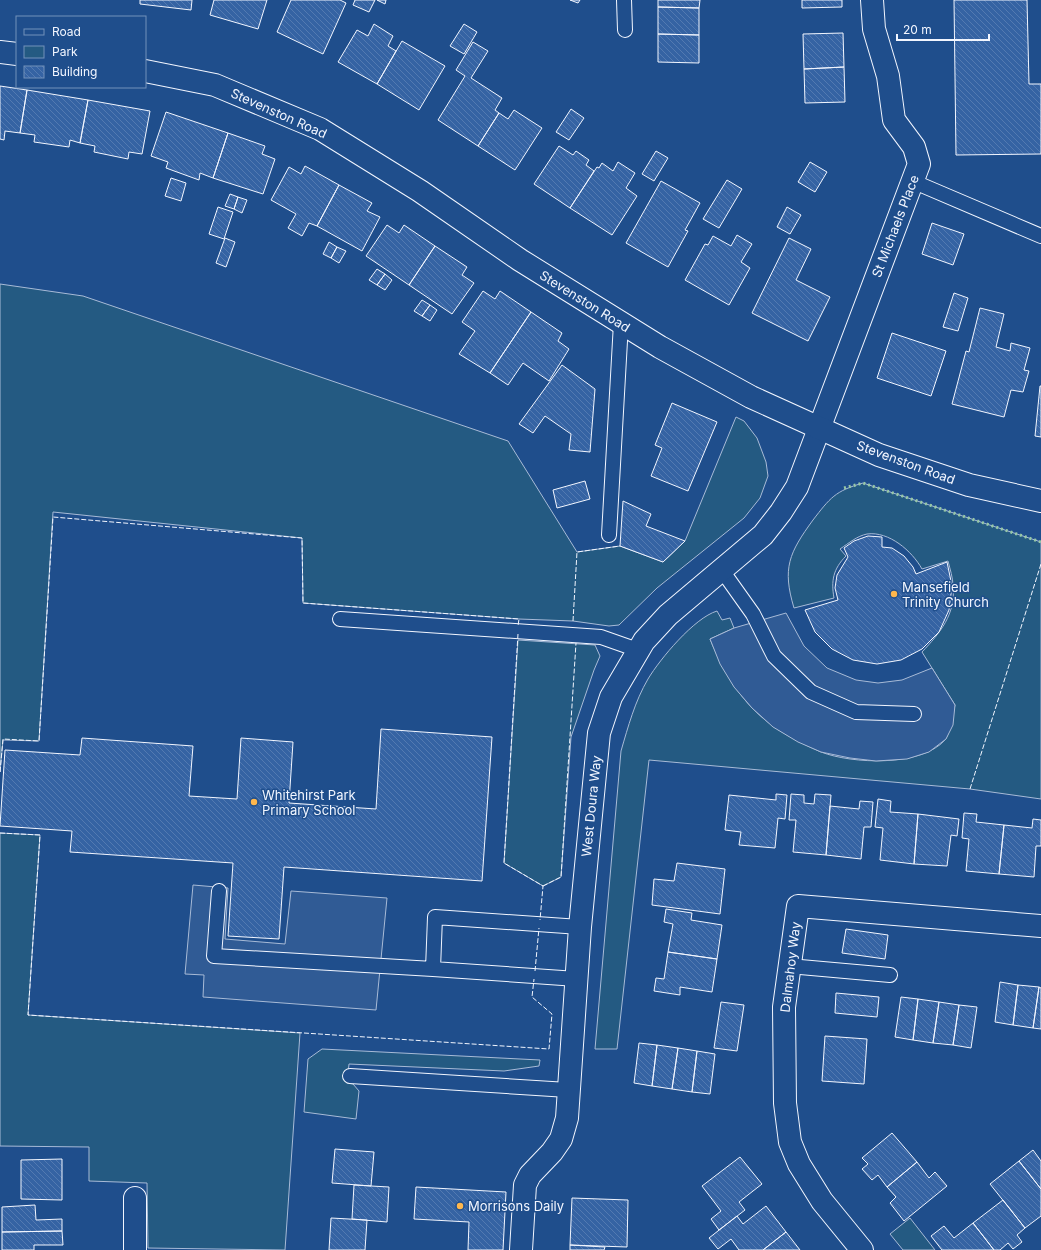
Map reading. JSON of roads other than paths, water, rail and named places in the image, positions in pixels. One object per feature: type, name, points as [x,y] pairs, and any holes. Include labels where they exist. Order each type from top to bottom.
[{"type":"main road","name":"St Michaels Place","points":[[819,428],[919,164],[914,147],[894,120],[888,76],[874,29],[872,0]]},
{"type":"main road","points":[[0,52],[16,54]]},
{"type":"main road","name":"Stevenston Road","points":[[146,71],[215,85],[320,129],[420,191],[520,260],[660,348],[750,397],[880,455],[969,485],[1041,501]]},
{"type":"main road","name":"West Doura Way","points":[[521,1250],[525,1185],[530,1175],[552,1152],[561,1139],[567,1118],[580,927],[599,733],[611,697],[638,650],[668,615],[763,535],[781,512],[796,487],[819,428]]},
{"type":"main road","name":"Dalmahoy Way","points":[[862,1250],[822,1201],[799,1164],[790,1142],[785,1103],[784,1007],[798,906],[1041,926]]},
{"type":"main road","points":[[135,1198],[135,1250]]},
{"type":"lane","points":[[624,0],[625,30]]},
{"type":"lane","points":[[912,181],[1041,236]]},
{"type":"lane","points":[[609,535],[621,323]]},
{"type":"lane","points":[[721,569],[753,614],[774,656],[811,692],[856,712],[914,714]]},
{"type":"lane","points":[[340,619],[601,637],[638,650]]},
{"type":"lane","points":[[219,891],[214,956],[433,968],[577,979]]},
{"type":"lane","points":[[433,968],[435,917],[580,927]]},
{"type":"lane","points":[[789,966],[890,975]]},
{"type":"lane","points":[[350,1076],[568,1090]]},
{"type":"place","name":"Mansefield Trinity Church","points":[[894,594]]},
{"type":"place","name":"Whitehirst Park Primary School","points":[[254,802]]},
{"type":"place","name":"Morrisons Daily","points":[[460,1206]]}]
